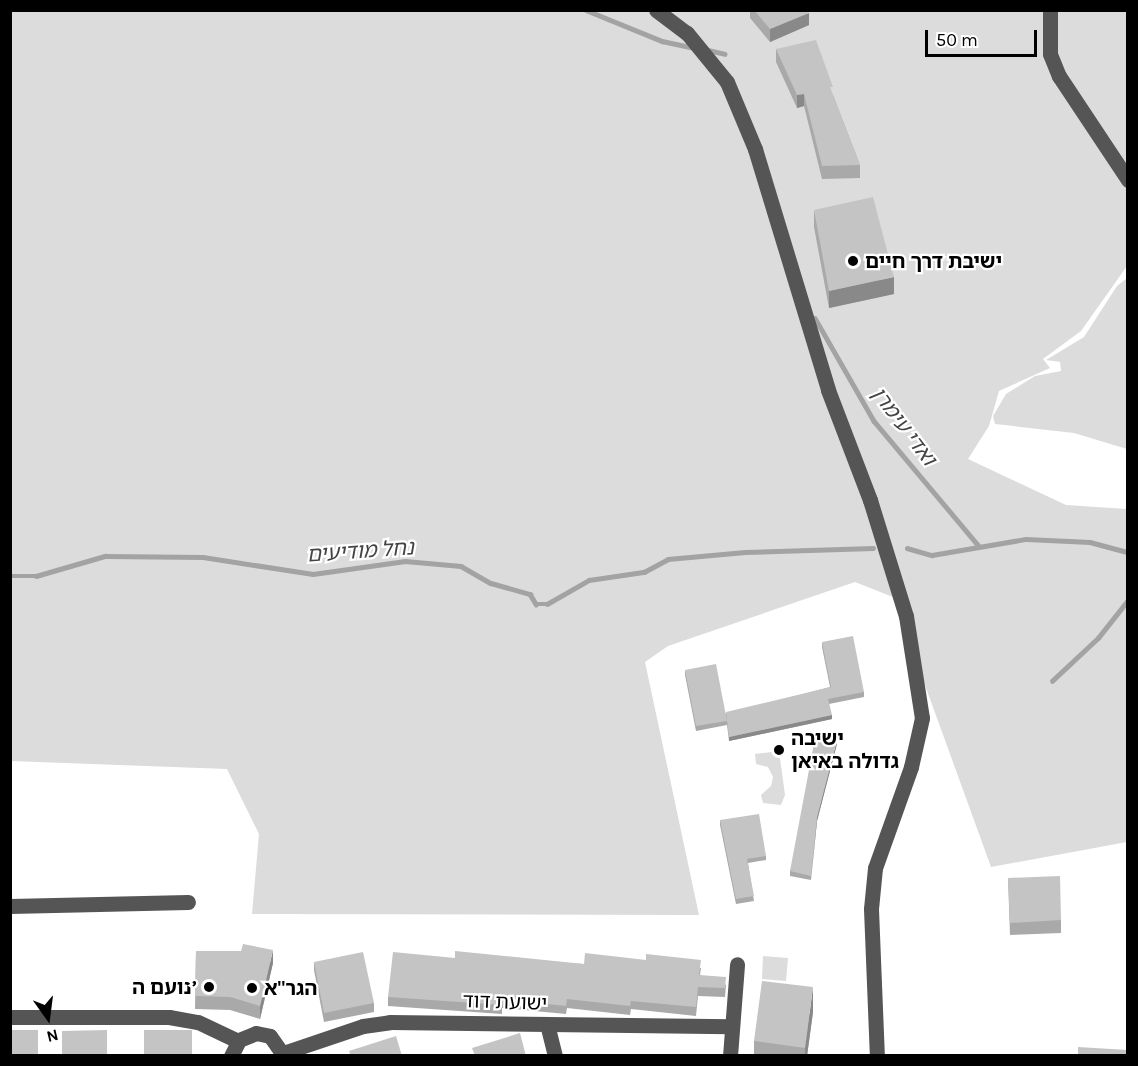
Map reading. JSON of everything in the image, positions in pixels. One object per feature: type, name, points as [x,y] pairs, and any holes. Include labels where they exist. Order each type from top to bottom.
[{"type":"street","points":[[656,10],[687,33],[727,82],[755,149],[828,390],[870,500],[906,616],[922,718],[911,767],[875,868],[871,909],[877,1056]]},
{"type":"street","points":[[1050,10],[1050,54],[1059,76],[1128,180]]},
{"type":"street","points":[[10,906],[188,902]]},
{"type":"street","points":[[730,1056],[737,964]]},
{"type":"street","points":[[10,1017],[169,1017],[198,1022],[238,1041]]},
{"type":"street","name":"ישועת דוד","points":[[284,1054],[363,1026],[390,1022],[731,1026]]},
{"type":"street","points":[[547,1024],[555,1056]]},
{"type":"street","points":[[231,1056],[238,1041],[247,1035],[261,1033],[270,1036],[284,1054]]},
{"type":"shaded area","points":[[11,11],[1127,11],[1127,266],[1081,331],[1043,359],[1050,368],[999,391],[989,426],[968,459],[1066,505],[1127,509],[1127,842],[991,867],[893,597],[855,582],[668,646],[645,662],[699,915],[252,914],[259,834],[227,769],[11,761]]},
{"type":"shaded area","points":[[1127,278],[1127,449],[1074,433],[995,424],[993,416],[1006,394],[1035,376],[1061,371],[1060,362],[1046,360],[1084,337],[1117,286]]},
{"type":"shaded area","points":[[779,751],[785,795],[781,805],[763,803],[761,795],[771,786],[773,777],[768,767],[756,764],[755,754]]},
{"type":"shaded area","points":[[763,956],[788,958],[786,981],[762,979]]},
{"type":"building","points":[[754,10],[806,10],[809,13],[770,29]]},
{"type":"building","points":[[816,40],[833,87],[830,87],[860,165],[822,166],[804,94],[797,95],[776,49]]},
{"type":"building","name":"ישיבת דרך חיים","points":[[873,197],[894,277],[829,291],[814,210]]},
{"type":"building","points":[[853,636],[864,692],[828,699],[832,715],[729,737],[726,712],[831,687],[822,642]]},
{"type":"building","points":[[716,664],[727,721],[696,726],[685,670]]},
{"type":"building","points":[[815,738],[837,740],[817,817],[811,876],[790,871]]},
{"type":"building","points":[[759,814],[766,856],[747,859],[754,896],[736,899],[720,820]]},
{"type":"building","points":[[1060,876],[1061,920],[1010,923],[1008,878]]},
{"type":"building","points":[[243,944],[273,950],[260,1006],[230,997],[195,996],[196,951],[241,951]]},
{"type":"building","points":[[455,951],[584,964],[585,953],[646,960],[646,954],[701,960],[699,975],[726,977],[725,988],[698,987],[696,1007],[631,1001],[630,1006],[567,999],[566,1006],[502,999],[502,1005],[388,997],[393,952],[455,958]]},
{"type":"building","points":[[363,952],[374,1003],[324,1013],[314,962]]},
{"type":"building","points":[[762,981],[813,987],[805,1048],[754,1041]]},
{"type":"building","points":[[10,1030],[38,1030],[38,1056],[10,1056]]},
{"type":"building","points":[[107,1030],[107,1056],[62,1056],[62,1031]]},
{"type":"building","points":[[144,1030],[192,1030],[192,1056],[144,1056]]},
{"type":"building","points":[[520,1033],[526,1056],[475,1056],[472,1048]]},
{"type":"building","points":[[396,1036],[402,1056],[351,1056],[349,1051]]},
{"type":"building","points":[[1078,1047],[1128,1050],[1128,1056],[1078,1056]]},
{"type":"waterway","name":"ואדי עימרן","points":[[586,10],[662,41],[694,48]]},
{"type":"waterway","name":"ואדי עימרן","points":[[708,50],[725,54]]},
{"type":"waterway","name":"ואדי עימרן","points":[[815,318],[874,421],[978,545]]},
{"type":"waterway","name":"נחל מודיעים","points":[[907,548],[932,555],[1026,539],[1090,542],[1128,552]]},
{"type":"waterway","name":"נחל מודיעים","points":[[10,576],[36,576],[105,556],[203,557],[313,574],[405,561],[461,566],[491,583],[530,594],[536,604],[547,604],[589,580],[644,572],[668,559],[745,552],[873,548]]},
{"type":"waterway","points":[[1052,681],[1098,638],[1128,600]]},
{"type":"place","name":"ישיבת דרך חיים","points":[[853,261]]},
{"type":"place","name":"ישיבה גדולה באיאן","points":[[779,750]]},
{"type":"place","name":"נועם ה’","points":[[209,987]]},
{"type":"place","name":"הגר\"א","points":[[252,988]]}]
